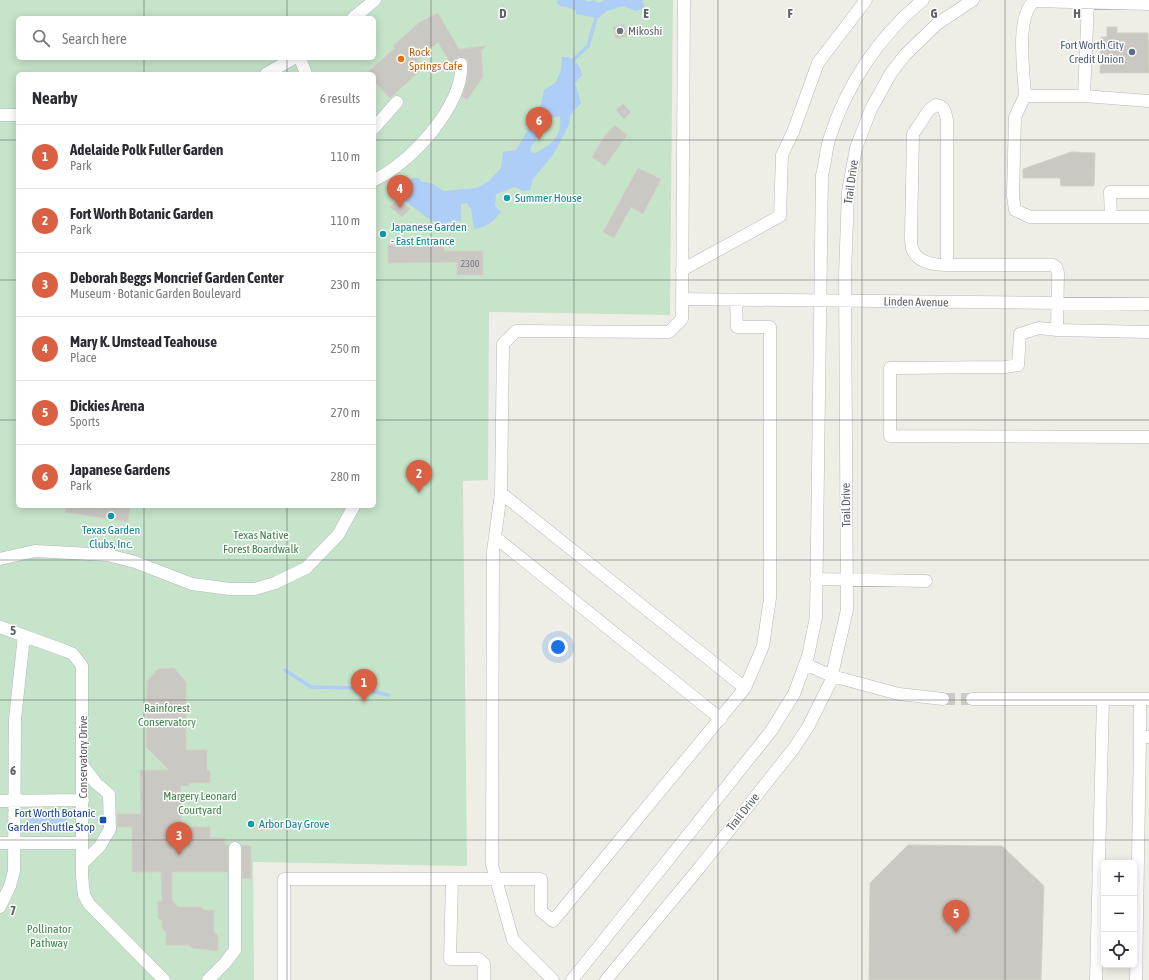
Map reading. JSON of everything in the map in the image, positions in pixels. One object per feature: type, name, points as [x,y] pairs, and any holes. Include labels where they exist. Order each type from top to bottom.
[{"type":"street","points":[[355,16],[375,0]]},
{"type":"street","points":[[553,980],[513,940],[492,866],[493,551],[501,493],[503,344],[516,331],[669,332],[682,319],[684,0]]},
{"type":"street","points":[[682,270],[780,216],[782,155],[793,132],[818,63],[866,0]]},
{"type":"street","points":[[572,980],[771,731],[794,694],[805,664],[816,618],[822,175],[829,140],[845,98],[870,57],[901,18],[923,0]]},
{"type":"street","name":"Trail Drive","points":[[606,980],[700,867],[794,748],[808,727],[830,683],[847,610],[844,301],[848,192],[856,148],[871,109],[891,73],[905,55],[937,24],[973,0]]},
{"type":"street","points":[[1149,4],[1034,1],[1028,7],[1022,30],[1025,96],[1015,117],[1013,196],[1015,210],[1030,217],[1149,217]]},
{"type":"street","points":[[1084,96],[1088,2]]},
{"type":"street","points":[[270,72],[290,60]]},
{"type":"street","points":[[301,60],[305,72]]},
{"type":"street","points":[[376,179],[387,174],[411,155],[437,126],[453,98],[462,75],[461,64]]},
{"type":"street","points":[[1025,96],[1084,96],[1149,101]]},
{"type":"street","points":[[376,126],[397,102]]},
{"type":"street","points":[[947,265],[947,120],[942,106],[936,105],[929,110],[913,134],[911,234],[913,250],[920,259],[939,265],[947,265],[1053,265],[1056,267],[1058,273],[1057,330]]},
{"type":"street","points":[[0,115],[16,115]]},
{"type":"street","points":[[1111,217],[1110,192],[1149,192]]},
{"type":"street","name":"Linden Avenue","points":[[682,299],[1149,304]]},
{"type":"street","points":[[284,980],[284,879],[497,880],[541,878],[541,911],[553,921],[746,688],[763,646],[770,598],[770,327],[737,327],[736,300]]},
{"type":"street","points":[[1149,332],[1057,330],[1039,328],[1020,334],[1018,365],[1005,367],[890,368],[890,436],[1149,437]]},
{"type":"street","points":[[501,493],[746,688]]},
{"type":"street","points":[[0,559],[35,551],[108,555],[135,562],[192,584],[230,589],[255,589],[287,578],[306,568],[338,535],[353,508]]},
{"type":"street","points":[[495,537],[721,719]]},
{"type":"street","points":[[816,579],[926,580]]},
{"type":"street","name":"Conservatory Drive","points":[[0,627],[73,654],[82,666],[82,864],[84,895],[89,904],[164,980]]},
{"type":"street","points":[[0,907],[10,886],[14,871],[15,719],[24,636]]},
{"type":"street","points":[[805,664],[832,676],[899,694],[943,699]]},
{"type":"street","points":[[972,699],[1145,699],[1145,737],[1136,980]]},
{"type":"street","points":[[1096,980],[1103,699]]},
{"type":"street","points":[[82,864],[100,846],[110,829],[109,794],[96,783],[83,766]]},
{"type":"street","points":[[0,800],[83,800]]},
{"type":"street","points":[[0,843],[82,843]]},
{"type":"street","points":[[208,980],[225,963],[234,950],[235,848]]},
{"type":"street","points":[[452,880],[450,959],[479,959],[484,964],[484,980]]},
{"type":"green space","points":[[0,0],[673,0],[670,315],[489,312],[488,480],[463,481],[467,866],[253,862],[254,980],[0,980]]},
{"type":"water","points":[[585,0],[588,2],[594,0],[599,3],[604,0],[642,0],[645,8],[636,11],[623,6],[607,11],[598,18],[576,14],[576,10],[558,5],[557,1]]},
{"type":"water","points":[[562,57],[573,59],[578,64],[582,75],[575,83],[581,103],[570,115],[569,125],[553,155],[533,179],[530,190],[523,191],[515,187],[496,194],[495,206],[501,212],[492,221],[483,227],[474,229],[471,209],[467,203],[461,204],[461,221],[451,221],[445,225],[429,219],[401,198],[399,193],[412,178],[420,179],[420,181],[433,184],[444,191],[476,188],[488,182],[501,168],[503,152],[516,150],[539,111],[544,90],[556,82],[561,70]],"holes":[[[560,116],[559,131],[555,139],[538,152],[533,153],[530,148],[536,140],[542,123],[547,119]]]},
{"type":"water","points":[[29,815],[67,815],[67,824],[29,824]]},
{"type":"building","points":[[438,13],[459,49],[487,46],[481,50],[483,77],[467,100],[462,97],[467,81],[468,61],[465,58],[458,57],[452,66],[438,42],[417,61],[423,68],[390,98],[376,83],[376,72],[368,72],[395,48],[393,46],[420,22]]},
{"type":"building","name":"Mikoshi","points":[[624,24],[627,36],[616,39],[613,27]]},
{"type":"building","points":[[1107,27],[1117,27],[1117,33],[1148,33],[1149,73],[1100,73],[1101,37],[1107,37]]},
{"type":"building","points":[[623,104],[631,112],[624,119],[616,110]]},
{"type":"building","points":[[615,125],[627,135],[605,166],[592,157],[604,137]]},
{"type":"building","points":[[1071,152],[1095,153],[1094,186],[1061,186],[1060,178],[1023,178],[1023,169]]},
{"type":"building","points":[[638,168],[661,179],[643,214],[631,207],[614,238],[603,232]]},
{"type":"building","points":[[398,199],[410,209],[402,217],[390,207]]},
{"type":"building","points":[[388,245],[444,245],[444,251],[483,251],[483,275],[457,275],[457,262],[388,263]]},
{"type":"building","name":"Texas Garden Clubs, Inc.","points":[[66,508],[130,508],[128,522],[65,512]]},
{"type":"building","points":[[174,668],[186,682],[186,750],[207,750],[207,771],[210,770],[210,783],[189,783],[189,786],[181,786],[181,827],[210,827],[210,838],[225,838],[225,845],[228,845],[228,872],[172,872],[172,900],[178,907],[201,907],[205,910],[214,910],[214,932],[218,935],[218,951],[192,948],[189,945],[166,945],[166,932],[162,928],[162,921],[158,918],[158,901],[162,901],[161,872],[132,872],[132,827],[117,827],[117,814],[141,814],[140,770],[169,770],[146,747],[147,681],[158,669]]},
{"type":"building","points":[[242,845],[251,846],[251,879],[242,878]]},
{"type":"building","points":[[908,845],[1002,846],[1044,886],[1041,980],[869,980],[870,883]]},
{"type":"waterway","points":[[574,59],[588,46],[596,18]]},
{"type":"waterway","points":[[285,670],[311,687],[359,688],[388,695]]},
{"type":"tunnel","points":[[943,699],[972,699]]},
{"type":"place","name":"Mikoshi","points":[[620,31]]},
{"type":"place","name":"Fort Worth City Credit Union","points":[[1132,52]]},
{"type":"place","name":"Rock Springs Cafe","points":[[401,59]]},
{"type":"place","name":"Japanese Gardens","points":[[539,140]]},
{"type":"place","name":"Summer House","points":[[507,198]]},
{"type":"place","name":"Mary K. Umstead Teahouse","points":[[400,208]]},
{"type":"place","name":"Japanese Garden - East Entrance","points":[[383,234]]},
{"type":"place","name":"Fort Worth Botanic Garden","points":[[419,493]]},
{"type":"place","name":"Texas Garden Clubs, Inc.","points":[[111,516]]},
{"type":"place","name":"Adelaide Polk Fuller Garden","points":[[364,702]]},
{"type":"place","name":"Fort Worth Botanic Garden Shuttle Stop","points":[[103,820]]},
{"type":"place","name":"Arbor Day Grove","points":[[251,824]]},
{"type":"place","name":"Deborah Beggs Moncrief Garden Center","points":[[179,855]]},
{"type":"place","name":"Dickies Arena","points":[[956,933]]},
{"type":"park label","name":"Texas Native Forest Boardwalk","points":[[261,542]]},
{"type":"park label","name":"Rainforest Conservatory","points":[[167,715]]},
{"type":"park label","name":"Margery Leonard Courtyard","points":[[200,803]]},
{"type":"park label","name":"Pollinator Pathway","points":[[49,936]]}]
